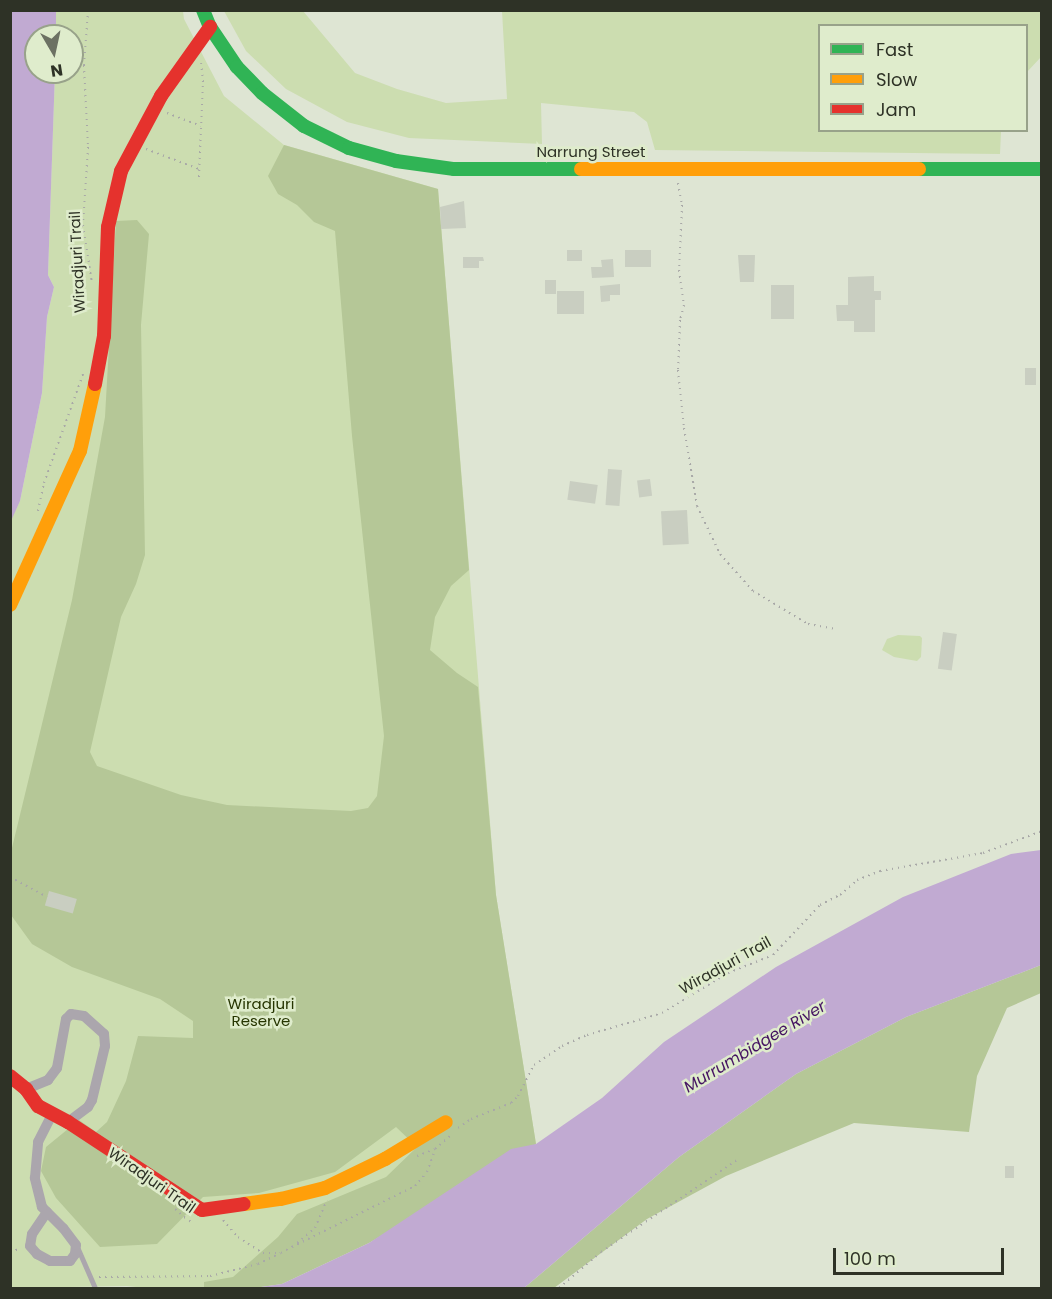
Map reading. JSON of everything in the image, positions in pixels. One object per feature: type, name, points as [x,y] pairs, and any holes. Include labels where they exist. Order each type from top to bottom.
[{"type":"street","name":"Narrung Street","points":[[203,10],[210,27],[237,67],[262,93],[304,126],[349,148],[396,161],[454,169],[1041,169]]},
{"type":"street","points":[[10,605],[80,451],[88,424],[104,336],[108,227],[116,185],[133,144],[154,108],[210,27]]},
{"type":"street","points":[[26,1089],[48,1080],[57,1068],[66,1019],[77,1013],[84,1016],[104,1034],[105,1046],[92,1100],[88,1107],[68,1122]]},
{"type":"street","points":[[10,1076],[26,1089],[33,1101],[52,1115],[68,1122],[195,1208],[218,1217],[325,1188],[385,1159],[446,1122]]},
{"type":"street","points":[[47,1212],[30,1238],[33,1250],[50,1261],[66,1262],[75,1254],[76,1245],[47,1212],[42,1207],[36,1187],[35,1162],[38,1142],[52,1115]]},
{"type":"lane","points":[[76,1245],[95,1288]]},
{"type":"path","name":"Wiradjuri Trail","points":[[88,10],[84,65],[88,147],[83,225],[92,292]]},
{"type":"path","points":[[199,43],[203,82],[199,177]]},
{"type":"path","points":[[154,108],[201,126]]},
{"type":"path","points":[[133,144],[199,169]]},
{"type":"path","points":[[667,168],[675,178],[681,193],[679,270],[684,305],[678,370],[684,428],[697,506],[720,554],[753,591],[808,624],[837,629]]},
{"type":"path","points":[[34,519],[44,483],[85,368]]},
{"type":"path","name":"Wiradjuri Trail","points":[[462,1124],[511,1103],[518,1096],[534,1065],[562,1046],[587,1035],[662,1013],[728,973],[773,954],[820,905],[840,895],[857,880],[880,871],[983,853],[1041,831]]},
{"type":"path","points":[[10,877],[47,897]]},
{"type":"path","points":[[90,1278],[210,1276],[258,1264],[415,1186],[427,1172],[435,1149]]},
{"type":"path","points":[[559,1288],[608,1246],[737,1160]]},
{"type":"path","points":[[292,1247],[315,1228],[328,1202],[327,1197],[318,1200]]},
{"type":"path","name":"Wiradjuri Trail","points":[[170,1205],[189,1221],[196,1222]]},
{"type":"path","points":[[218,1217],[234,1219]]},
{"type":"path","points":[[218,1217],[254,1249],[269,1254],[281,1253]]},
{"type":"green space","name":"Wiradjuri Reserve","points":[[56,11],[183,11],[184,19],[224,96],[284,145],[438,189],[496,895],[536,1144],[254,1288],[127,1286],[11,1288],[10,521],[20,501],[42,393],[47,317],[54,287],[48,275],[55,84],[84,84],[84,24],[56,24]]},
{"type":"green space","points":[[224,11],[303,11],[355,73],[397,89],[446,103],[507,99],[502,11],[1041,11],[1041,57],[1028,71],[1028,24],[818,24],[818,132],[1001,132],[1000,154],[655,150],[647,122],[634,112],[541,103],[542,144],[409,138],[347,122],[286,89],[246,51]]},
{"type":"green space","points":[[284,145],[438,189],[469,570],[451,586],[435,617],[430,650],[478,687],[496,895],[536,1144],[369,1243],[282,1284],[254,1288],[204,1288],[204,1282],[233,1277],[278,1237],[297,1214],[386,1177],[417,1147],[396,1127],[335,1172],[259,1193],[203,1197],[157,1244],[100,1247],[56,1198],[41,1171],[46,1147],[79,1120],[96,1132],[107,1122],[126,1081],[138,1036],[193,1038],[193,1021],[160,999],[72,967],[32,944],[11,915],[11,852],[72,600],[105,417],[116,221],[137,220],[149,234],[141,325],[145,555],[136,584],[121,617],[90,752],[97,766],[181,795],[227,805],[351,811],[368,808],[377,796],[384,736],[352,436],[335,231],[314,222],[297,205],[278,194],[268,176]]},
{"type":"green space","points":[[898,635],[922,638],[921,657],[917,661],[894,657],[882,650],[887,639]]},
{"type":"green space","points":[[1041,965],[1041,993],[1007,1008],[977,1076],[969,1132],[854,1123],[726,1176],[647,1219],[554,1288],[524,1288],[679,1157],[796,1074],[906,1017]]},
{"type":"water","points":[[11,10],[56,11],[56,24],[24,24],[24,84],[55,84],[48,275],[54,287],[47,317],[42,393],[20,501],[11,521]]},
{"type":"water","name":"Murrumbidgee River","points":[[1041,850],[1041,965],[906,1017],[796,1074],[679,1157],[524,1288],[254,1288],[282,1284],[369,1243],[511,1149],[536,1144],[602,1098],[664,1042],[776,967],[903,897],[1011,854]]},
{"type":"building","points":[[464,201],[466,228],[441,229],[440,207]]},
{"type":"building","points":[[567,250],[582,250],[582,261],[567,261]]},
{"type":"building","points":[[625,250],[651,250],[651,267],[625,267]]},
{"type":"building","points":[[738,255],[755,255],[754,282],[740,282]]},
{"type":"building","points":[[463,257],[483,257],[484,261],[479,261],[479,268],[463,268]]},
{"type":"building","points":[[613,259],[614,277],[592,278],[591,267],[602,267],[601,260]]},
{"type":"building","points":[[874,276],[874,291],[881,291],[881,300],[875,300],[875,332],[854,332],[854,321],[837,321],[836,305],[848,305],[848,277]]},
{"type":"building","points":[[545,280],[556,280],[556,294],[545,294]]},
{"type":"building","points":[[620,284],[620,295],[610,295],[610,301],[601,302],[600,286]]},
{"type":"building","points":[[771,285],[794,285],[794,319],[771,319]]},
{"type":"building","points":[[557,291],[584,291],[584,314],[557,314]]},
{"type":"building","points":[[1025,368],[1036,368],[1036,385],[1025,385]]},
{"type":"building","points":[[608,469],[622,470],[619,506],[605,505]]},
{"type":"building","points":[[650,479],[652,496],[639,497],[637,481]]},
{"type":"building","points":[[570,481],[598,485],[595,504],[567,500]]},
{"type":"building","points":[[687,510],[689,544],[663,545],[661,511]]},
{"type":"building","points":[[943,632],[957,634],[952,671],[938,669]]},
{"type":"building","points":[[49,891],[77,899],[73,913],[45,905]]},
{"type":"building","points":[[1005,1166],[1014,1166],[1014,1178],[1005,1178]]},
{"type":"traffic: fast","points":[[203,10],[210,27],[237,67],[262,93],[304,126],[349,148],[396,161],[454,169],[581,169]]},
{"type":"traffic: fast","points":[[919,169],[1042,169]]},
{"type":"traffic: slow","points":[[581,169],[919,169]]},
{"type":"traffic: slow","points":[[10,605],[80,451],[95,384]]},
{"type":"traffic: slow","points":[[244,1204],[281,1199],[325,1188],[385,1159],[446,1122]]},
{"type":"traffic: jam","points":[[95,384],[104,336],[108,227],[121,171],[161,96],[210,27]]},
{"type":"traffic: jam","points":[[10,1076],[26,1089],[38,1106],[68,1122],[202,1210],[244,1204]]}]
